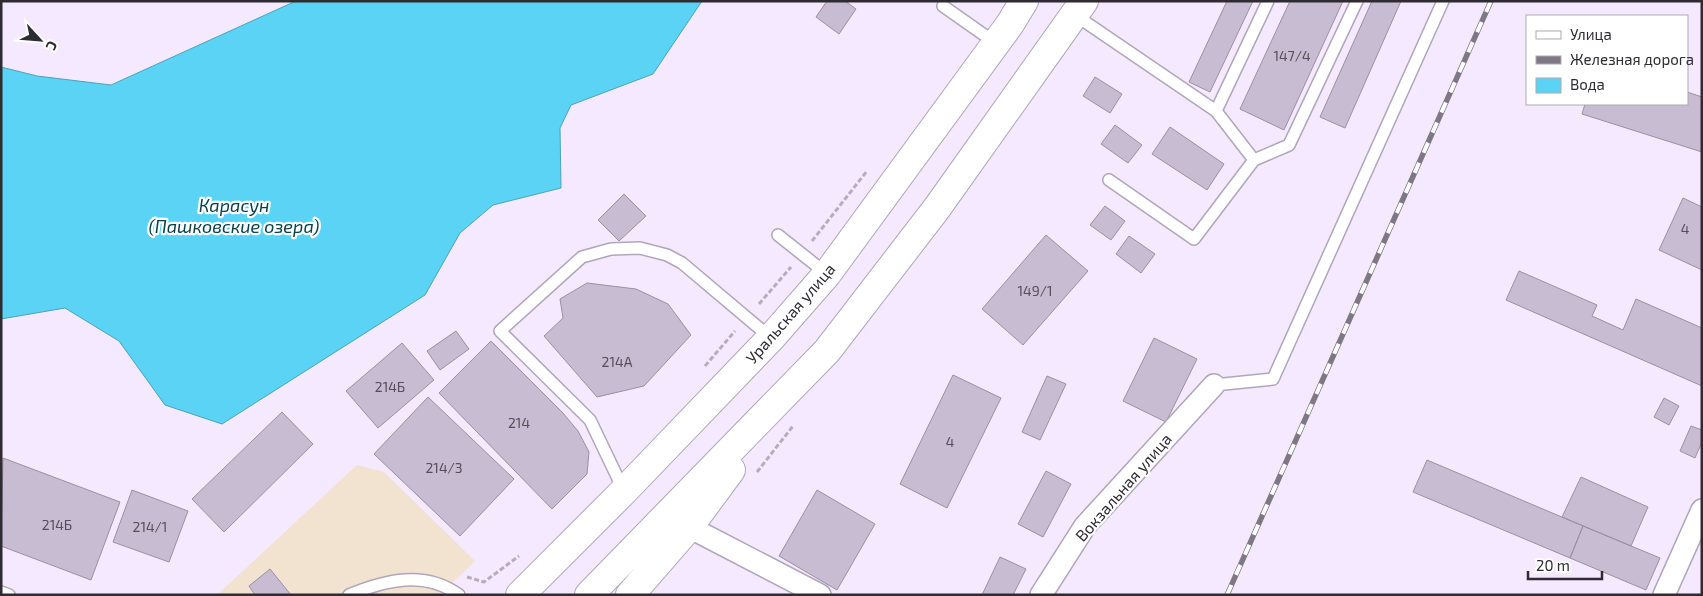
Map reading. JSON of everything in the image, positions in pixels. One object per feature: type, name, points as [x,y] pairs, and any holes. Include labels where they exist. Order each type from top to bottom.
[{"type":"main road","name":"Уральская улица","points":[[520,595],[624,491],[771,338],[827,274],[996,44],[1024,1]]},
{"type":"main road","points":[[589,595],[794,387],[827,351],[937,208],[1080,8]]},
{"type":"main road","points":[[630,595],[689,527],[794,387]]},
{"type":"street","name":"Вокзальная улица","points":[[1041,595],[1085,526],[1214,385]]},
{"type":"street","points":[[1664,595],[1702,510]]},
{"type":"street","points":[[689,527],[820,595]]},
{"type":"lane","points":[[1216,111],[1268,1]]},
{"type":"lane","points":[[1109,180],[1194,240],[1254,160],[1289,145],[1357,1]]},
{"type":"lane","points":[[1214,385],[1273,379],[1443,1]]},
{"type":"lane","points":[[943,6],[996,44]]},
{"type":"lane","points":[[1080,8],[1216,111],[1254,160]]},
{"type":"lane","points":[[778,235],[827,274]]},
{"type":"lane","points":[[624,491],[590,420],[500,331],[582,256],[611,250],[640,248],[667,255],[682,263],[771,338]]},
{"type":"lane","points":[[349,595],[364,589],[406,579],[425,580],[451,589],[459,595]]},
{"type":"lane","points":[[1,592],[9,595]]},
{"type":"shaded area","points":[[357,465],[384,472],[475,561],[440,595],[217,595]]},
{"type":"water","name":"Карасун (Пашковские озера)","points":[[296,1],[702,1],[653,74],[571,105],[560,128],[561,188],[493,205],[460,233],[425,295],[222,424],[165,405],[119,341],[65,308],[1,319],[1,67],[37,76],[111,85]]},
{"type":"building","points":[[827,1],[845,1],[856,9],[839,34],[816,17]]},
{"type":"building","points":[[1227,1],[1253,1],[1210,92],[1189,82]]},
{"type":"building","points":[[1290,1],[1343,1],[1284,130],[1240,109]]},
{"type":"building","points":[[1372,1],[1401,1],[1345,128],[1320,117]]},
{"type":"building","points":[[1095,77],[1122,94],[1110,113],[1083,96]]},
{"type":"building","points":[[1688,92],[1702,97],[1702,152],[1582,114],[1585,105],[1688,105]]},
{"type":"building","points":[[1115,125],[1142,145],[1128,163],[1101,144]]},
{"type":"building","points":[[1170,127],[1224,164],[1207,190],[1152,154]]},
{"type":"building","points":[[624,194],[646,216],[619,241],[598,220]]},
{"type":"building","points":[[1683,198],[1702,207],[1702,270],[1659,250]]},
{"type":"building","points":[[1105,206],[1125,221],[1111,240],[1090,225]]},
{"type":"building","points":[[1046,235],[1088,271],[1023,345],[982,309]]},
{"type":"building","points":[[1129,236],[1155,254],[1141,273],[1116,254]]},
{"type":"building","points":[[1519,271],[1597,305],[1592,316],[1623,330],[1636,299],[1702,328],[1702,386],[1506,300]]},
{"type":"building","points":[[587,283],[636,289],[668,304],[691,335],[644,386],[597,397],[544,336],[563,318],[560,299]]},
{"type":"building","points":[[456,331],[469,349],[440,370],[427,351]]},
{"type":"building","points":[[1154,338],[1197,359],[1166,422],[1123,401]]},
{"type":"building","points":[[491,341],[562,412],[578,431],[589,452],[587,474],[552,509],[439,393]]},
{"type":"building","points":[[402,343],[434,380],[378,428],[346,391]]},
{"type":"building","points":[[953,375],[1001,398],[947,508],[900,484]]},
{"type":"building","points":[[1047,376],[1066,384],[1040,440],[1022,432]]},
{"type":"building","points":[[428,397],[514,479],[460,536],[374,454]]},
{"type":"building","points":[[1664,398],[1679,406],[1669,425],[1654,417]]},
{"type":"building","points":[[282,412],[313,444],[224,532],[192,499]]},
{"type":"building","points":[[1691,426],[1702,430],[1702,442],[1695,458],[1680,451]]},
{"type":"building","points":[[3,458],[120,502],[91,580],[1,546]]},
{"type":"building","points":[[1427,460],[1583,526],[1570,558],[1413,492]]},
{"type":"building","points":[[1046,471],[1071,484],[1043,537],[1018,524]]},
{"type":"building","points":[[1581,477],[1648,507],[1631,546],[1562,517]]},
{"type":"building","points":[[132,490],[188,511],[169,562],[113,542]]},
{"type":"building","points":[[817,490],[875,524],[837,590],[779,556]]},
{"type":"building","points":[[1583,526],[1660,558],[1646,590],[1570,558]]},
{"type":"building","points":[[1000,557],[1026,569],[1013,595],[982,595]]},
{"type":"building","points":[[270,569],[291,595],[255,595],[249,586]]},
{"type":"railway","points":[[1227,595],[1491,1]]}]
